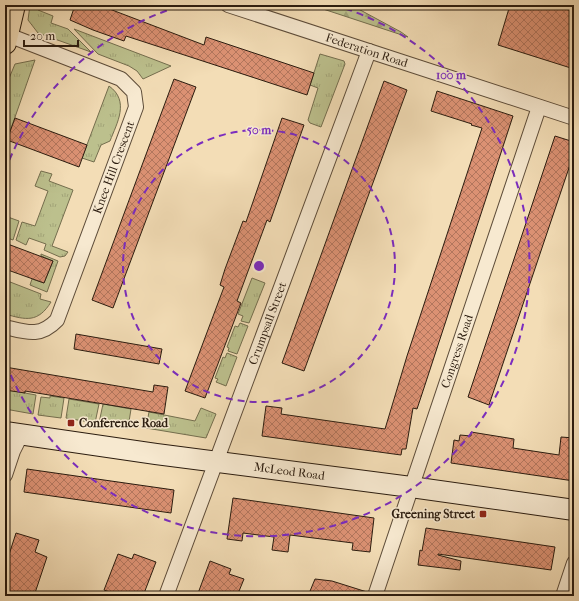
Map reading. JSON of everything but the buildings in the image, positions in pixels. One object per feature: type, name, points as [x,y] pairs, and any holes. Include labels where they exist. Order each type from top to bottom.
[{"type":"main road","points":[[6,39],[14,5]]},
{"type":"main road","name":"McLeod Road","points":[[13,434],[574,510]]},
{"type":"street","name":"Federation Road","points":[[228,5],[574,118]]},
{"type":"street","name":"Knee Hill Crescent","points":[[5,327],[28,332],[37,332],[45,330],[56,320],[136,107],[134,92],[121,79],[6,39]]},
{"type":"street","name":"Crumpsall Street","points":[[166,596],[369,51]]},
{"type":"street","name":"Congress Road","points":[[375,596],[539,107]]},
{"type":"street","points":[[5,475],[13,451],[13,434]]},
{"type":"street","points":[[562,596],[574,563]]},
{"type":"green space","points":[[30,5],[37,5],[38,10],[53,16],[51,23],[68,29],[91,52],[38,33],[28,20]]},
{"type":"green space","points":[[311,5],[351,5],[408,37]]},
{"type":"green space","points":[[74,29],[171,66],[143,79],[137,71],[129,66],[98,54]]},
{"type":"green space","points":[[320,54],[344,61],[345,64],[321,127],[310,123],[308,120],[318,88],[310,85]]},
{"type":"green space","points":[[35,60],[7,140],[5,138],[5,88],[15,64]]},
{"type":"green space","points":[[109,86],[119,98],[120,112],[110,141],[101,145],[94,162],[82,158]]},
{"type":"green space","points":[[41,171],[52,174],[49,181],[73,190],[52,246],[68,252],[65,256],[60,257],[44,250],[46,244],[29,238],[26,245],[16,240],[22,222],[35,226],[48,191],[35,186]]},
{"type":"green space","points":[[5,216],[19,221],[13,240],[5,237]]},
{"type":"green space","points":[[41,254],[58,261],[47,292],[30,285],[32,279],[44,283],[53,261],[41,256]]},
{"type":"green space","points":[[252,278],[265,283],[249,323],[241,321],[243,316],[238,314]]},
{"type":"green space","points":[[5,280],[41,294],[40,299],[51,302],[41,314],[36,317],[19,318],[5,314]]},
{"type":"green space","points":[[240,323],[248,326],[237,354],[228,351],[229,348],[227,347],[235,326],[238,327]]},
{"type":"green space","points":[[227,353],[237,357],[226,386],[216,382],[218,379],[215,378],[223,357],[225,358]]},
{"type":"green space","points":[[8,390],[36,395],[33,414],[5,409]]},
{"type":"green space","points":[[50,396],[64,398],[61,418],[38,415],[41,397],[50,398]]},
{"type":"green space","points":[[69,399],[99,404],[95,423],[66,418]]},
{"type":"green space","points":[[103,404],[131,409],[128,428],[99,423]]},
{"type":"green space","points":[[201,408],[216,414],[206,438],[146,428],[149,412],[195,421]]},
{"type":"place","name":"Conference Road","points":[[71,423]]},
{"type":"place","name":"Greening Street","points":[[483,514]]}]
